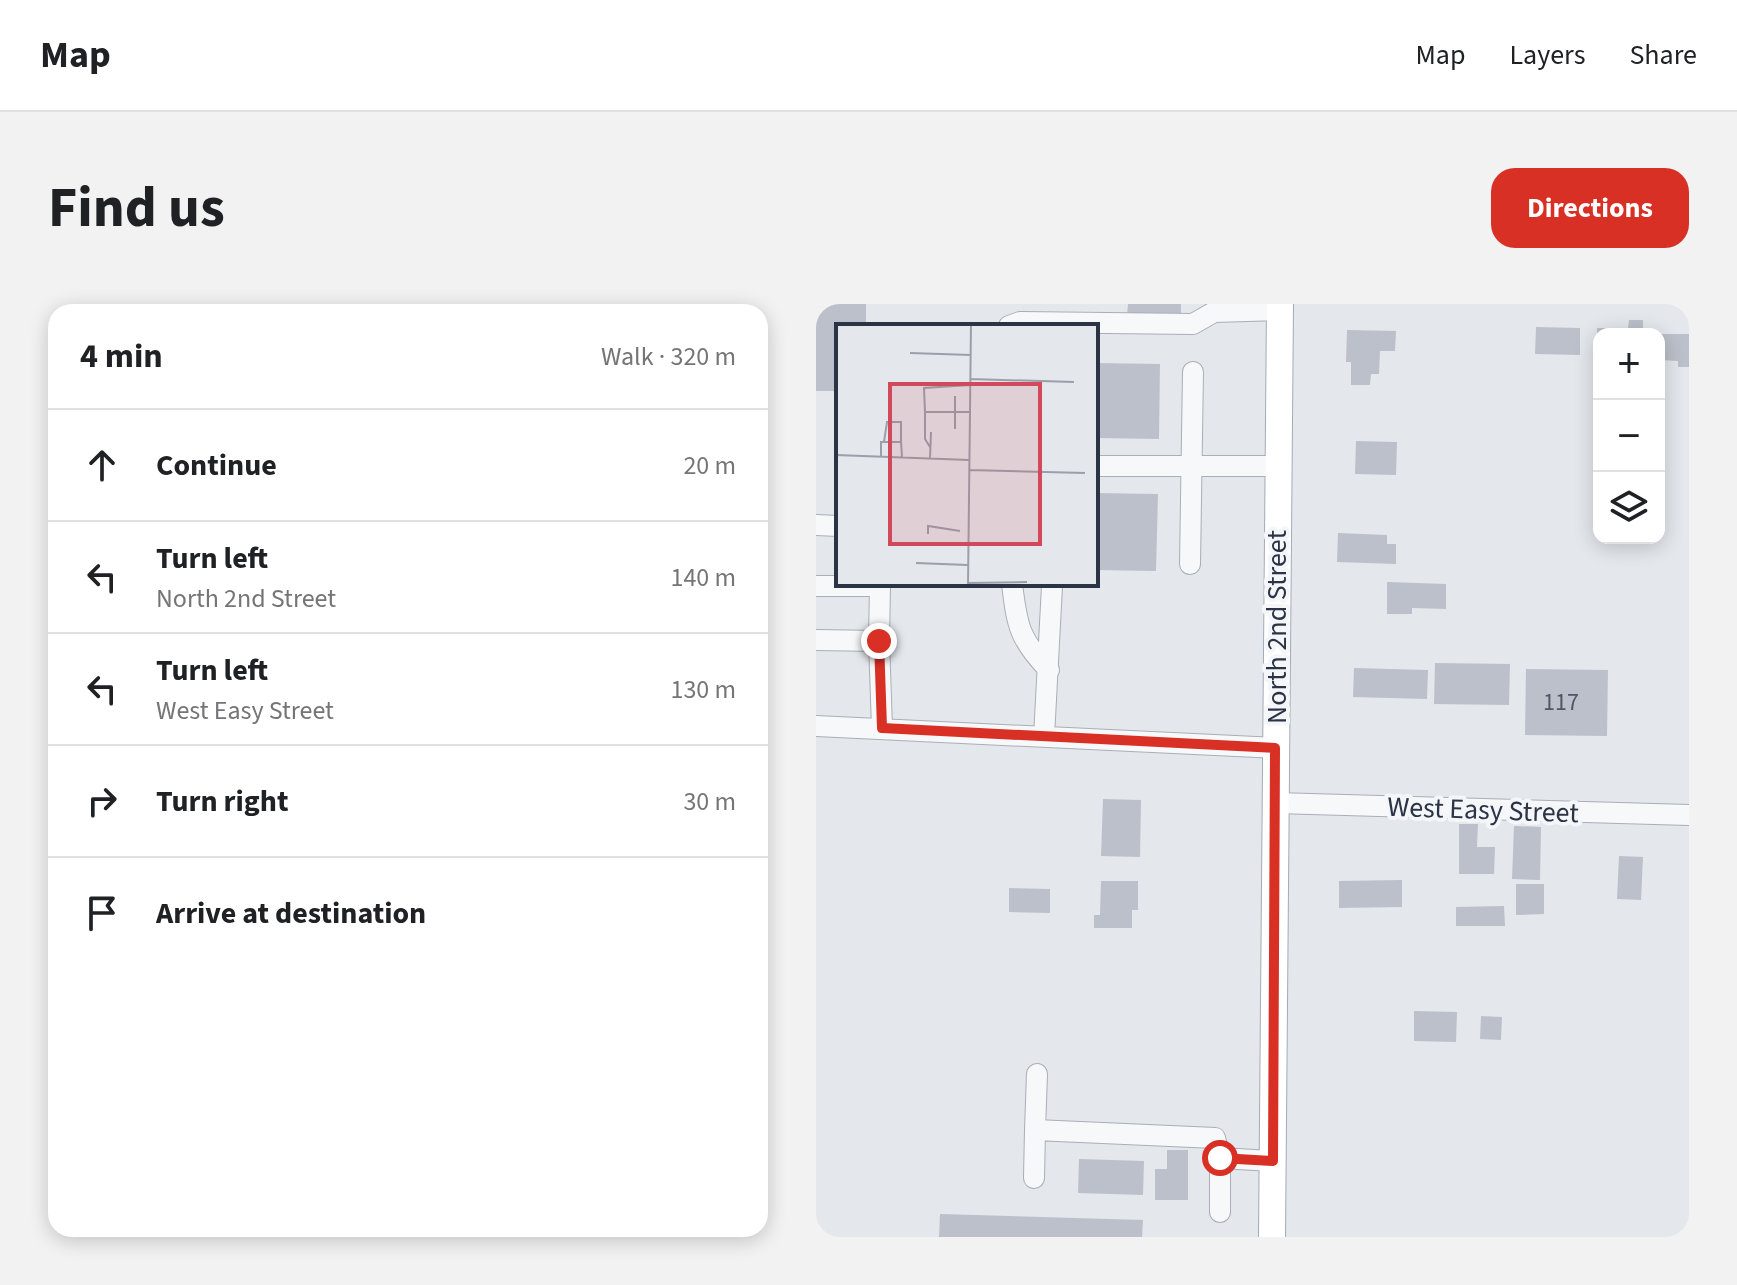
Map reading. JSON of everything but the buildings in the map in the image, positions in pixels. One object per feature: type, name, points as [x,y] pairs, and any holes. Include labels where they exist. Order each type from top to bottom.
[{"type":"main road","name":"North 2nd Street","points":[[1272,1237],[1280,307]]},
{"type":"street","points":[[1014,324],[1193,324],[1209,310],[1280,307]]},
{"type":"street","points":[[1190,564],[1193,372]]},
{"type":"street","points":[[1098,466],[1277,466]]},
{"type":"street","points":[[816,525],[836,526]]},
{"type":"street","points":[[816,586],[836,586]]},
{"type":"street","points":[[880,586],[882,728]]},
{"type":"street","points":[[1012,586],[1017,623],[1029,650],[1049,670]]},
{"type":"street","points":[[1044,737],[1052,586]]},
{"type":"street","points":[[816,640],[879,641]]},
{"type":"street","points":[[816,726],[1275,748]]},
{"type":"street","name":"West Easy Street","points":[[1276,803],[1689,815]]},
{"type":"street","points":[[1034,1178],[1037,1074]]},
{"type":"street","points":[[1035,1130],[1215,1138],[1220,1158],[1220,1212]]},
{"type":"street","points":[[1220,1158],[1273,1161]]},
{"type":"route","points":[[879,641],[882,728],[1275,748],[1273,1161],[1220,1158]]}]
